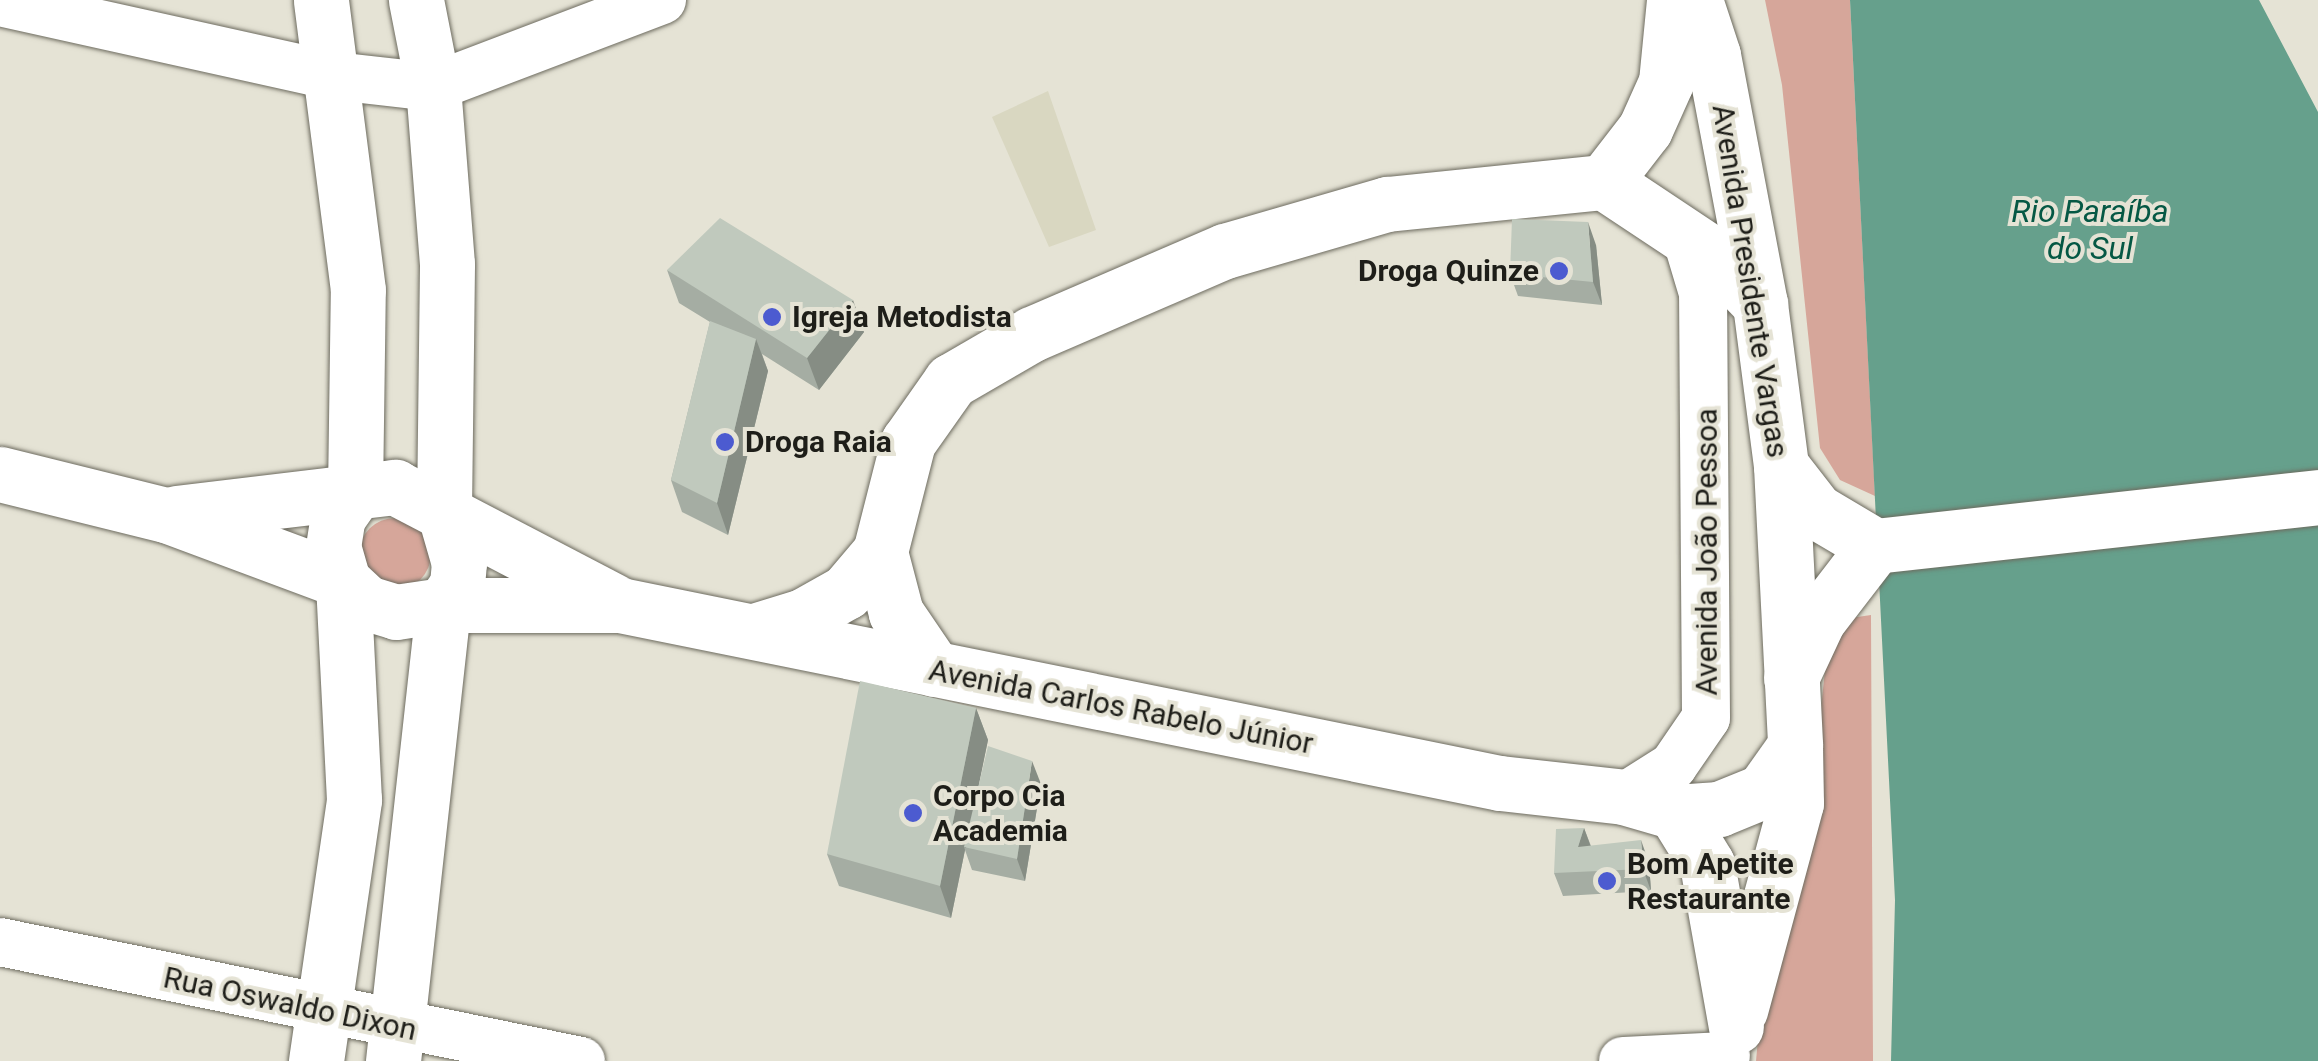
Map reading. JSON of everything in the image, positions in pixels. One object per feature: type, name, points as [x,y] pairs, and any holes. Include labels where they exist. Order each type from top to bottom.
[{"type":"street","points":[[320,1036],[354,800],[343,581],[333,547],[338,517],[355,493],[358,290],[335,76],[321,0]]},
{"type":"street","points":[[395,1045],[444,605],[457,585],[460,562],[455,531],[444,511],[447,264],[433,86],[416,0]]},
{"type":"street","points":[[0,2],[335,76],[433,86],[662,0]]},
{"type":"street","points":[[1604,182],[1645,129],[1666,82],[1674,0]]},
{"type":"street","name":"Avenida Presidente Vargas","points":[[1694,0],[1713,55],[1760,304],[1781,466],[1788,685]]},
{"type":"street","points":[[754,631],[803,616],[846,592],[880,552],[908,442],[951,381],[1032,334],[1225,251],[1387,204],[1604,182],[1685,233],[1760,304]]},
{"type":"street","name":"Avenida João Pessoa","points":[[1624,797],[1672,766],[1706,718],[1704,309],[1685,233]]},
{"type":"street","points":[[1781,466],[1816,510],[1883,545],[2318,497]]},
{"type":"street","name":"Avenida Carlos Rabelo Júnior","points":[[0,474],[166,514],[343,581],[367,603],[396,612],[444,605],[620,605],[1500,783],[1624,797]]},
{"type":"street","name":"Avenida Carlos Rabelo Júnior","points":[[166,514],[394,487],[620,605]]},
{"type":"street","points":[[1729,1048],[1796,802],[1788,685],[1818,620],[1883,545]]},
{"type":"street","points":[[880,552],[896,613],[934,669]]},
{"type":"street","points":[[1624,797],[1675,812],[1719,809],[1763,791],[1795,746]]},
{"type":"street","points":[[1675,812],[1707,864],[1729,1048]]},
{"type":"street","name":"Rua Oswaldo Dixon","points":[[0,942],[320,1036],[581,1061]]},
{"type":"street","points":[[1623,1061],[1729,1048]]},
{"type":"shaded area","points":[[1765,0],[1850,0],[1875,496],[1840,480],[1820,448],[1782,85]]},
{"type":"shaded area","points":[[1048,91],[1096,230],[1049,247],[992,117]]},
{"type":"shaded area","points":[[395,518],[420,529],[431,554],[420,579],[395,590],[370,579],[359,554],[370,529]]},
{"type":"shaded area","points":[[1871,615],[1873,1061],[1756,1061],[1760,1017],[1804,875],[1830,621]]},
{"type":"water","name":"Rio Paraíba do Sul","points":[[1850,0],[2259,0],[2318,112],[2318,1061],[1891,1061],[1895,900]]},
{"type":"building","points":[[720,218],[853,300],[807,358],[667,270]]},
{"type":"building","points":[[1512,219],[1588,222],[1593,282],[1510,274]]},
{"type":"building","points":[[710,321],[756,339],[717,503],[671,480]]},
{"type":"building","name":"Corpo Cia Academia","points":[[860,681],[976,708],[940,886],[827,854]]},
{"type":"building","points":[[988,746],[1032,761],[1017,859],[964,847]]},
{"type":"building","points":[[1584,828],[1578,847],[1641,840],[1643,869],[1554,873],[1556,829]]},
{"type":"place","name":"Droga Quinze","points":[[1559,271]]},
{"type":"place","name":"Igreja Metodista","points":[[772,317]]},
{"type":"place","name":"Droga Raia","points":[[725,442]]},
{"type":"place","name":"Corpo Cia Academia","points":[[913,813]]},
{"type":"place","name":"Bom Apetite Restaurante","points":[[1607,881]]}]
